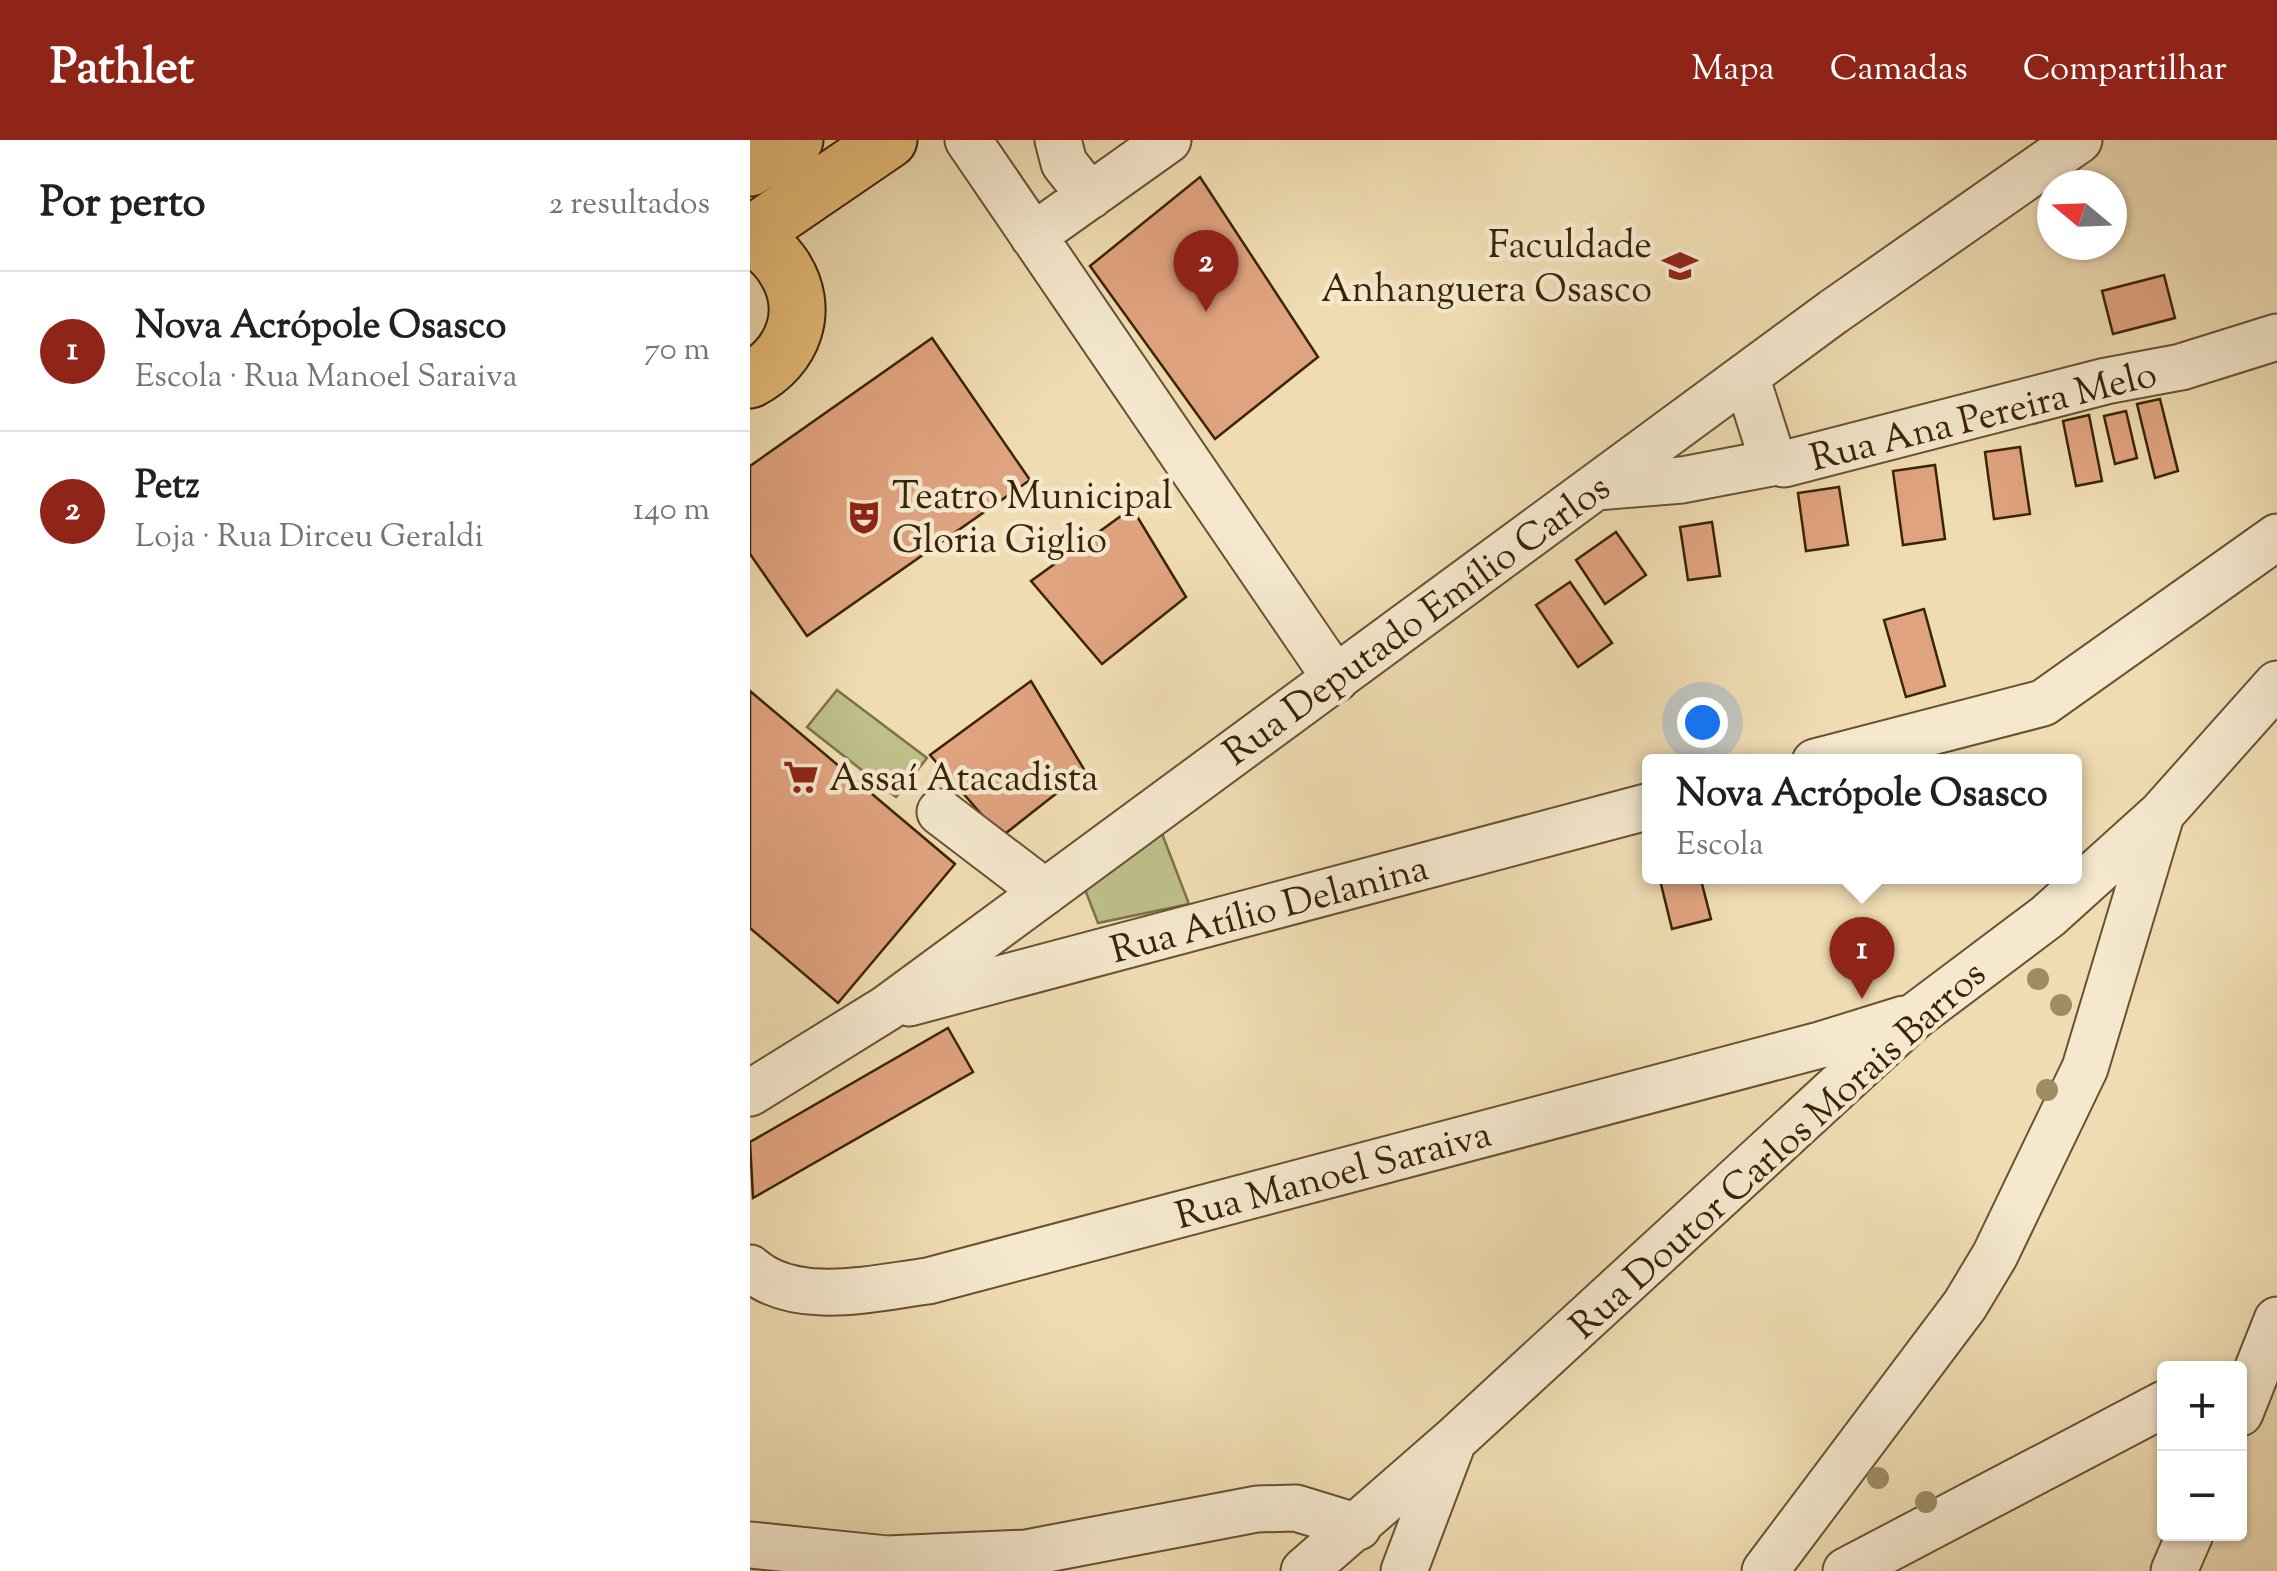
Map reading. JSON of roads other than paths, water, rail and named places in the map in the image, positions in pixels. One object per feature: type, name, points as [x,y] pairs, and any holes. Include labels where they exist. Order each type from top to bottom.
[{"type":"main road","points":[[750,168],[795,140]]},
{"type":"main road","points":[[750,380],[780,359],[795,334],[800,310],[784,267],[751,233],[889,140]]},
{"type":"street","points":[[968,140],[1336,679]]},
{"type":"street","points":[[1058,140],[1064,163],[1090,196]]},
{"type":"street","points":[[1033,236],[1168,140]]},
{"type":"street","name":"Rua Deputado Emílio Carlos","points":[[750,1092],[887,1008],[1746,376],[2078,140]]},
{"type":"street","name":"Rua Ana Pereira Melo","points":[[1746,376],[1776,462],[2181,367],[2277,337]]},
{"type":"street","points":[[1594,488],[1682,480],[1776,462]]},
{"type":"street","points":[[1846,754],[2043,703],[2277,537]]},
{"type":"street","name":"Rua Doutor Carlos Morais Barros","points":[[1304,1571],[1454,1441],[1915,1016],[2048,916],[2161,814],[2277,684]]},
{"type":"street","name":"Rua Atílio Delanina","points":[[887,1008],[1642,808]]},
{"type":"street","points":[[940,812],[1032,901],[1036,947],[1053,967]]},
{"type":"street","points":[[1765,1571],[1964,1305],[1995,1255],[2085,1068],[2161,814]]},
{"type":"street","points":[[2048,916],[2077,919],[2094,933],[2100,977],[2085,1068]]},
{"type":"street","name":"Rua Manoel Saraiva","points":[[750,1268],[766,1282],[841,1293],[928,1281],[1820,1045],[1915,1016]]},
{"type":"street","points":[[2247,1392],[2262,1347]]},
{"type":"street","points":[[1846,1571],[2157,1408]]},
{"type":"street","points":[[1404,1571],[1454,1441]]},
{"type":"street","points":[[750,1545],[888,1559],[1026,1553],[1257,1509],[1296,1508],[1358,1526],[1378,1571]]},
{"type":"street","points":[[2174,1571],[2187,1541]]},
{"type":"place","name":"Faculdade Anhanguera Osasco","points":[[1680,266]]},
{"type":"place","name":"Petz","points":[[1206,312]]},
{"type":"place","name":"Teatro Municipal Gloria Giglio","points":[[864,517]]},
{"type":"place","name":"Assaí Atacadista","points":[[801,777]]},
{"type":"place","name":"Nova Acrópole Osasco","points":[[1862,999]]}]
